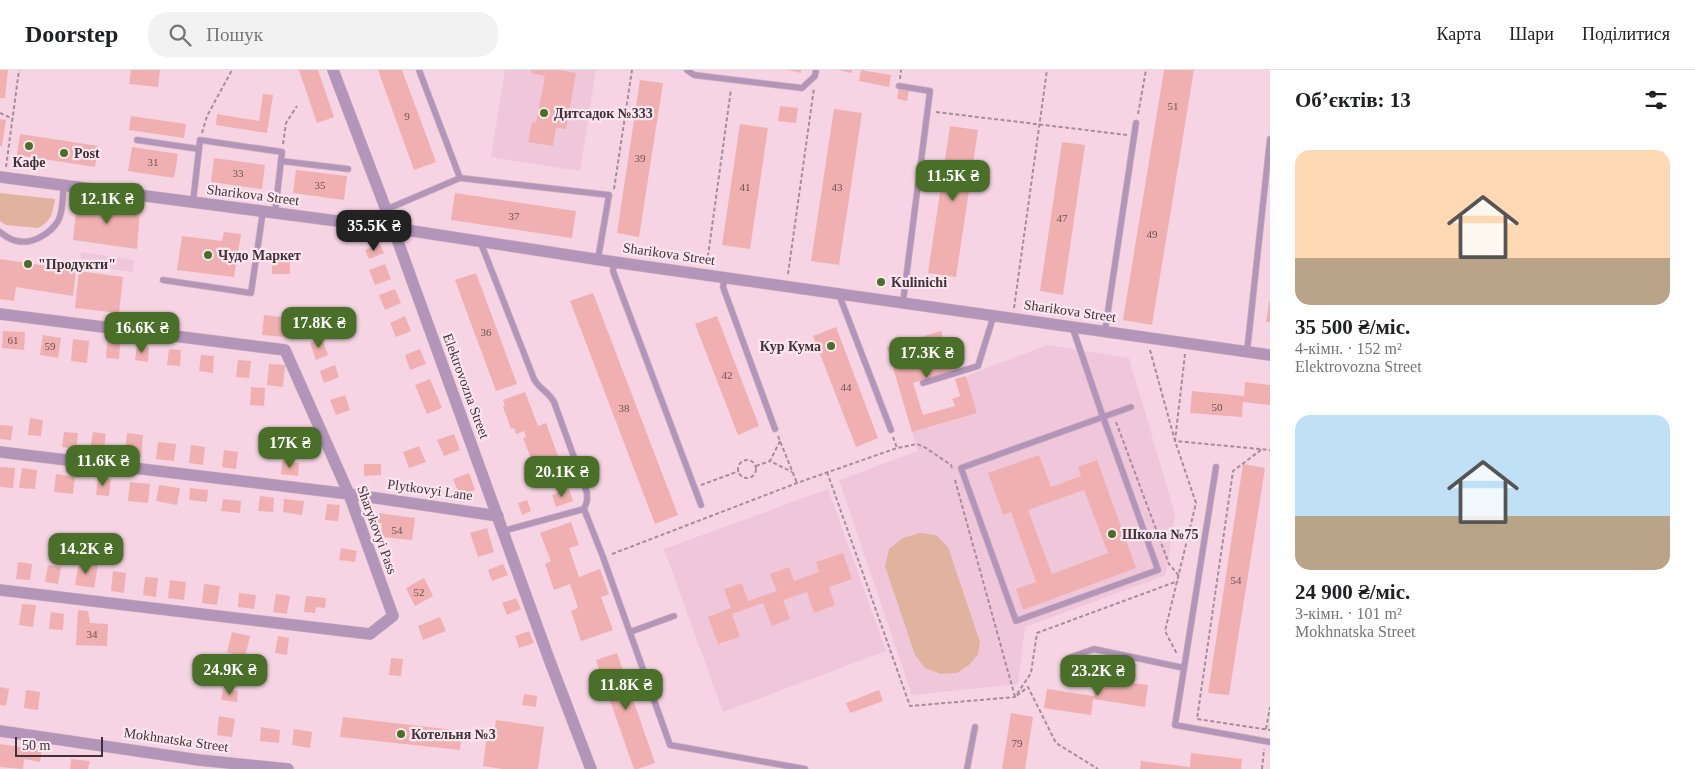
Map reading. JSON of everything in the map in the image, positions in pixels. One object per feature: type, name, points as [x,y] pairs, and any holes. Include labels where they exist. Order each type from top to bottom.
[{"type":"street","name":"Elektrovozna Street","points":[[333,70],[393,228],[549,659],[591,769]]},
{"type":"street","name":"Sharikova Street","points":[[2,177],[393,228],[598,260],[1270,355]]},
{"type":"street","name":"Sharykovyi Pass","points":[[0,314],[285,350],[349,494],[393,616],[370,634],[0,590]]},
{"type":"street","name":"Plytkovyi Lane","points":[[0,452],[349,494],[498,516]]},
{"type":"street","name":"Mokhnatska Street","points":[[0,731],[199,760],[288,769]]},
{"type":"lane","points":[[419,70],[460,178]]},
{"type":"lane","points":[[687,70],[694,75],[802,88],[816,73]]},
{"type":"lane","points":[[900,86],[930,91],[903,302]]},
{"type":"lane","points":[[1104,331],[1136,123]]},
{"type":"lane","points":[[1247,352],[1270,139]]},
{"type":"lane","points":[[137,140],[199,149]]},
{"type":"lane","points":[[192,202],[200,140],[282,152],[275,213]]},
{"type":"lane","points":[[281,161],[348,169]]},
{"type":"lane","points":[[385,210],[460,178],[609,195],[598,260]]},
{"type":"lane","points":[[0,232],[8,238],[20,242],[34,240],[46,234],[58,221],[62,209],[64,185]]},
{"type":"lane","points":[[163,280],[251,293],[263,211]]},
{"type":"lane","points":[[480,241],[534,379],[539,388],[550,394],[554,402],[587,493],[584,509],[670,745],[805,769]]},
{"type":"lane","points":[[614,262],[612,271],[701,506]]},
{"type":"lane","points":[[725,277],[723,287],[775,429]]},
{"type":"lane","points":[[841,293],[841,300],[891,430]]},
{"type":"lane","points":[[924,383],[978,366],[992,321],[996,315]]},
{"type":"lane","points":[[1072,326],[1103,417],[1158,570],[1016,621],[961,468],[1103,417],[1113,414],[1131,407]]},
{"type":"lane","points":[[1216,467],[1175,725],[1268,742]]},
{"type":"lane","points":[[503,531],[584,509]]},
{"type":"lane","points":[[630,632],[674,616]]},
{"type":"lane","points":[[1071,657],[1094,650],[1184,668]]},
{"type":"lane","points":[[967,769],[975,727]]},
{"type":"path","points":[[2,177],[13,119],[19,70]]},
{"type":"path","points":[[200,140],[207,116],[232,70]]},
{"type":"path","points":[[612,195],[632,70]]},
{"type":"path","points":[[1014,311],[1047,70]]},
{"type":"path","points":[[1136,123],[1146,70]]},
{"type":"path","points":[[787,279],[816,73]]},
{"type":"path","points":[[707,268],[732,80]]},
{"type":"path","points":[[282,152],[286,123],[297,106]]},
{"type":"path","points":[[928,111],[1134,136]]},
{"type":"path","points":[[0,113],[13,119]]},
{"type":"path","points":[[1150,349],[1175,442],[1196,503],[1165,631],[1184,668]]},
{"type":"path","points":[[1175,442],[1185,352]]},
{"type":"path","points":[[1113,414],[1169,564],[1179,576]]},
{"type":"path","points":[[775,429],[797,483]]},
{"type":"path","points":[[756,466],[770,461],[780,441]]},
{"type":"path","points":[[1175,442],[1270,450]]},
{"type":"path","points":[[603,557],[827,472],[897,448],[917,444],[951,465],[1015,697]]},
{"type":"path","points":[[1261,450],[1233,471],[1198,719],[1270,730]]},
{"type":"path","points":[[746,460],[752,461],[756,466],[756,471],[750,477],[745,477],[739,471],[741,462],[746,460]]},
{"type":"path","points":[[770,461],[792,472]]},
{"type":"path","points":[[694,487],[739,471]]},
{"type":"path","points":[[827,472],[910,706],[1015,697],[1028,687],[1056,743],[1098,769]]},
{"type":"path","points":[[1015,697],[1031,673],[1037,633],[1178,581]]},
{"type":"path","points":[[1262,769],[1268,742],[1266,730],[1270,707]]},
{"type":"shaded area","name":"Дитсадок №333","points":[[505,70],[596,70],[580,171],[491,157]]},
{"type":"shaded area","points":[[0,193],[55,199],[51,216],[46,223],[38,228],[6,225],[0,221]]},
{"type":"shaded area","points":[[81,252],[134,260],[133,272],[80,265]]},
{"type":"shaded area","points":[[1047,345],[1129,358],[1175,514],[1166,575],[1025,627],[1018,684],[912,695],[839,480],[918,451],[912,432],[977,413],[966,376]]},
{"type":"shaded area","points":[[828,489],[886,651],[723,712],[664,549]]},
{"type":"shaded area","points":[[920,533],[936,535],[948,547],[980,642],[978,654],[969,665],[957,673],[941,674],[925,668],[915,655],[885,566],[889,549],[903,538]]},
{"type":"building","points":[[0,70],[8,70],[5,98],[0,98]]},
{"type":"building","points":[[131,70],[160,70],[158,87],[129,84]]},
{"type":"building","points":[[299,70],[318,70],[334,117],[317,123]]},
{"type":"building","points":[[378,70],[402,70],[436,162],[414,170]]},
{"type":"building","points":[[531,70],[560,70],[576,73],[566,129],[556,128],[553,146],[528,142],[532,122],[536,123],[545,76],[531,73]]},
{"type":"building","points":[[788,70],[801,70],[801,73]]},
{"type":"building","points":[[838,70],[852,70],[852,73]]},
{"type":"building","points":[[861,70],[891,75],[889,87],[859,81]]},
{"type":"building","points":[[1164,70],[1194,70],[1152,325],[1123,320]]},
{"type":"building","points":[[640,80],[663,83],[639,237],[617,233]]},
{"type":"building","points":[[899,88],[909,90],[907,101],[897,99]]},
{"type":"building","points":[[263,94],[273,95],[267,133],[216,125],[217,114],[259,121]]},
{"type":"building","points":[[780,106],[798,108],[796,123],[778,121]]},
{"type":"building","points":[[834,109],[862,113],[839,265],[811,261]]},
{"type":"building","points":[[131,116],[186,124],[184,138],[129,130]]},
{"type":"building","points":[[0,119],[6,120],[2,146],[0,146]]},
{"type":"building","points":[[740,124],[768,128],[750,249],[722,245]]},
{"type":"building","points":[[950,126],[978,130],[956,277],[928,273]]},
{"type":"building","points":[[20,134],[98,146],[95,167],[17,155]]},
{"type":"building","points":[[1062,142],[1085,145],[1063,295],[1040,291]]},
{"type":"building","points":[[132,147],[178,154],[174,178],[128,171]]},
{"type":"building","points":[[214,158],[265,165],[262,189],[211,182]]},
{"type":"building","points":[[296,170],[347,176],[344,200],[293,193]]},
{"type":"building","points":[[455,193],[576,211],[572,238],[451,220]]},
{"type":"building","points":[[77,201],[140,209],[137,249],[73,240]]},
{"type":"building","name":"Чудо Маркет","points":[[224,232],[241,234],[234,277],[177,270],[182,236],[222,241]]},
{"type":"building","points":[[380,244],[384,253],[369,259],[365,250]]},
{"type":"building","points":[[0,259],[76,270],[73,296],[16,287],[14,301],[0,299]]},
{"type":"building","points":[[272,260],[290,260],[290,274],[272,274]]},
{"type":"building","points":[[385,264],[391,279],[375,285],[369,270]]},
{"type":"building","points":[[79,271],[123,277],[119,313],[75,308]]},
{"type":"building","points":[[476,273],[517,384],[496,391],[455,280]]},
{"type":"building","points":[[395,289],[401,303],[385,310],[379,295]]},
{"type":"building","points":[[593,293],[678,515],[655,524],[570,301]]},
{"type":"building","points":[[1269,302],[1270,322],[1266,322]]},
{"type":"building","points":[[303,311],[315,313],[313,329],[301,327]]},
{"type":"building","points":[[264,315],[289,318],[287,337],[262,335]]},
{"type":"building","points":[[405,316],[411,331],[396,337],[390,323]]},
{"type":"building","points":[[717,316],[759,426],[738,435],[695,324]]},
{"type":"building","points":[[836,327],[878,438],[856,447],[813,336]]},
{"type":"building","points":[[3,331],[25,332],[24,350],[2,348]]},
{"type":"building","points":[[941,331],[953,371],[913,383],[923,415],[955,406],[952,399],[960,396],[955,379],[966,376],[977,413],[912,432],[887,347]]},
{"type":"building","points":[[43,335],[61,338],[58,358],[40,355]]},
{"type":"building","points":[[73,339],[89,341],[87,363],[71,361]]},
{"type":"building","points":[[322,339],[328,355],[316,360],[310,343]]},
{"type":"building","points":[[107,342],[120,344],[119,359],[106,358]]},
{"type":"building","points":[[137,345],[149,347],[148,362],[135,360]]},
{"type":"building","points":[[169,349],[181,350],[180,366],[167,365]]},
{"type":"building","points":[[420,349],[426,364],[410,370],[405,355]]},
{"type":"building","points":[[201,355],[214,356],[213,373],[199,371]]},
{"type":"building","points":[[238,360],[251,361],[249,378],[236,377]]},
{"type":"building","points":[[269,364],[285,365],[283,387],[267,385]]},
{"type":"building","points":[[335,365],[339,377],[324,383],[320,371]]},
{"type":"building","points":[[430,379],[442,408],[427,414],[415,385]]},
{"type":"building","points":[[1245,382],[1270,385],[1270,405],[1243,402],[1242,417],[1190,413],[1192,391],[1244,396]]},
{"type":"building","points":[[251,387],[265,388],[264,406],[250,405]]},
{"type":"building","points":[[525,392],[538,426],[546,423],[558,456],[536,464],[535,460],[532,461],[523,438],[526,437],[524,431],[516,434],[514,428],[511,429],[503,407],[505,406],[503,400]]},
{"type":"building","points":[[345,395],[350,410],[336,415],[330,400]]},
{"type":"building","points":[[30,418],[43,420],[41,436],[28,435]]},
{"type":"building","points":[[0,425],[13,426],[11,440],[0,439]]},
{"type":"building","points":[[64,432],[78,433],[76,449],[62,447]]},
{"type":"building","points":[[93,432],[106,434],[103,453],[90,451]]},
{"type":"building","points":[[127,433],[143,435],[141,457],[125,455]]},
{"type":"building","points":[[454,434],[460,450],[444,456],[437,440]]},
{"type":"building","points":[[158,442],[176,444],[174,461],[156,459]]},
{"type":"building","points":[[191,445],[205,447],[203,465],[189,463]]},
{"type":"building","points":[[419,446],[426,462],[409,468],[403,452]]},
{"type":"building","points":[[224,450],[238,452],[236,469],[222,467]]},
{"type":"building","name":"Школа №75","points":[[1039,455],[1051,487],[1081,476],[1078,467],[1097,460],[1136,568],[1023,610],[1016,589],[1036,582],[1011,512],[1003,515],[988,473]],"holes":[[[1084,490],[1108,553],[1052,574],[1028,510]]]},
{"type":"building","points":[[282,461],[299,463],[298,476],[281,474]]},
{"type":"building","points":[[364,464],[381,464],[381,475],[364,476]]},
{"type":"building","points":[[1243,464],[1265,468],[1229,695],[1208,693]]},
{"type":"building","points":[[0,467],[15,468],[13,488],[0,487]]},
{"type":"building","points":[[22,468],[37,470],[35,489],[19,488]]},
{"type":"building","points":[[469,473],[475,490],[460,496],[453,479]]},
{"type":"building","points":[[56,474],[75,477],[73,494],[54,492]]},
{"type":"building","points":[[98,477],[111,479],[109,496],[96,495]]},
{"type":"building","points":[[130,482],[150,484],[148,503],[128,501]]},
{"type":"building","points":[[159,485],[180,488],[177,505],[156,501]]},
{"type":"building","points":[[190,488],[208,490],[207,502],[189,500]]},
{"type":"building","points":[[569,489],[573,501],[556,507],[552,495]]},
{"type":"building","points":[[260,496],[274,498],[273,512],[258,511]]},
{"type":"building","points":[[223,499],[241,501],[240,513],[221,511]]},
{"type":"building","points":[[284,499],[304,501],[302,515],[283,512]]},
{"type":"building","points":[[527,500],[531,511],[522,515],[518,503]]},
{"type":"building","points":[[327,504],[340,505],[338,521],[325,520]]},
{"type":"building","points":[[378,513],[415,518],[412,540],[381,537],[382,523],[376,523]]},
{"type":"building","points":[[571,522],[579,545],[569,548],[579,577],[600,569],[609,594],[601,597],[613,630],[581,641],[571,611],[578,608],[570,584],[554,590],[545,564],[551,561],[540,533]]},
{"type":"building","points":[[487,528],[494,552],[478,557],[470,533]]},
{"type":"building","points":[[341,548],[357,551],[355,562],[339,560]]},
{"type":"building","points":[[843,553],[852,579],[829,587],[835,605],[814,613],[807,592],[783,600],[790,619],[772,626],[763,603],[732,614],[740,637],[718,644],[708,617],[731,608],[724,589],[742,583],[748,601],[777,591],[770,574],[789,567],[794,581],[819,572],[816,562]]},
{"type":"building","points":[[18,562],[32,564],[30,580],[16,579]]},
{"type":"building","points":[[79,562],[98,565],[94,588],[75,585]]},
{"type":"building","points":[[503,564],[508,575],[492,581],[488,570]]},
{"type":"building","points":[[48,565],[61,567],[58,584],[45,582]]},
{"type":"building","points":[[113,571],[126,573],[124,593],[111,591]]},
{"type":"building","points":[[145,577],[158,578],[156,597],[143,595]]},
{"type":"building","points":[[424,578],[433,596],[415,606],[406,588]]},
{"type":"building","points":[[170,580],[186,582],[184,600],[168,598]]},
{"type":"building","points":[[204,584],[220,586],[217,605],[202,603]]},
{"type":"building","points":[[239,593],[256,595],[254,609],[238,607]]},
{"type":"building","points":[[276,594],[290,596],[287,614],[273,612]]},
{"type":"building","points":[[306,596],[326,598],[325,608],[316,607],[315,613],[304,612]]},
{"type":"building","points":[[516,598],[521,609],[507,615],[502,603]]},
{"type":"building","points":[[22,604],[36,605],[33,627],[19,625]]},
{"type":"building","points":[[78,610],[88,611],[90,623],[108,624],[107,646],[76,645]]},
{"type":"building","points":[[51,612],[64,614],[63,630],[49,629]]},
{"type":"building","points":[[440,617],[446,631],[423,640],[418,626]]},
{"type":"building","points":[[529,631],[534,643],[519,648],[515,636]]},
{"type":"building","points":[[232,632],[250,636],[245,657],[227,652]]},
{"type":"building","points":[[278,636],[289,638],[287,655],[275,653]]},
{"type":"building","points":[[617,653],[655,763],[638,769],[634,769],[596,660]]},
{"type":"building","points":[[391,658],[403,659],[401,676],[389,675]]},
{"type":"building","points":[[1096,678],[1148,685],[1145,707],[1093,699],[1091,715],[1044,708],[1047,689],[1094,696]]},
{"type":"building","points":[[0,687],[9,689],[6,706],[0,705]]},
{"type":"building","points":[[223,689],[238,691],[237,702],[221,700]]},
{"type":"building","points":[[26,690],[40,692],[38,710],[24,708]]},
{"type":"building","points":[[879,690],[883,701],[850,713],[846,703]]},
{"type":"building","points":[[524,694],[537,696],[536,707],[522,705]]},
{"type":"building","points":[[1011,713],[1033,717],[1025,769],[1002,769]]},
{"type":"building","points":[[219,716],[235,719],[232,737],[217,735]]},
{"type":"building","name":"Котельня №3","points":[[343,717],[462,731],[460,750],[340,737]]},
{"type":"building","points":[[496,720],[544,727],[538,769],[502,769],[483,766],[487,734],[494,735]]},
{"type":"building","points":[[261,727],[280,730],[279,743],[260,741]]},
{"type":"building","points":[[294,729],[312,732],[310,748],[292,745]]},
{"type":"building","points":[[0,744],[42,750],[40,762],[24,759],[23,769],[0,767]]},
{"type":"building","points":[[1191,753],[1242,759],[1241,769],[1140,769],[1141,761],[1190,767]]},
{"type":"building","points":[[71,759],[90,761],[88,769],[70,769]]},
{"type":"place","name":"Дитсадок №333","points":[[544,113]]},
{"type":"place","name":"Кафе","points":[[29,146]]},
{"type":"place","name":"Post","points":[[64,153]]},
{"type":"place","name":"Чудо Маркет","points":[[208,255]]},
{"type":"place","name":"\"Продукти\"","points":[[28,264]]},
{"type":"place","name":"Kulinichi","points":[[881,282]]},
{"type":"place","name":"Кур Кума","points":[[831,346]]},
{"type":"place","name":"Школа №75","points":[[1112,534]]},
{"type":"place","name":"Котельня №3","points":[[401,734]]}]
